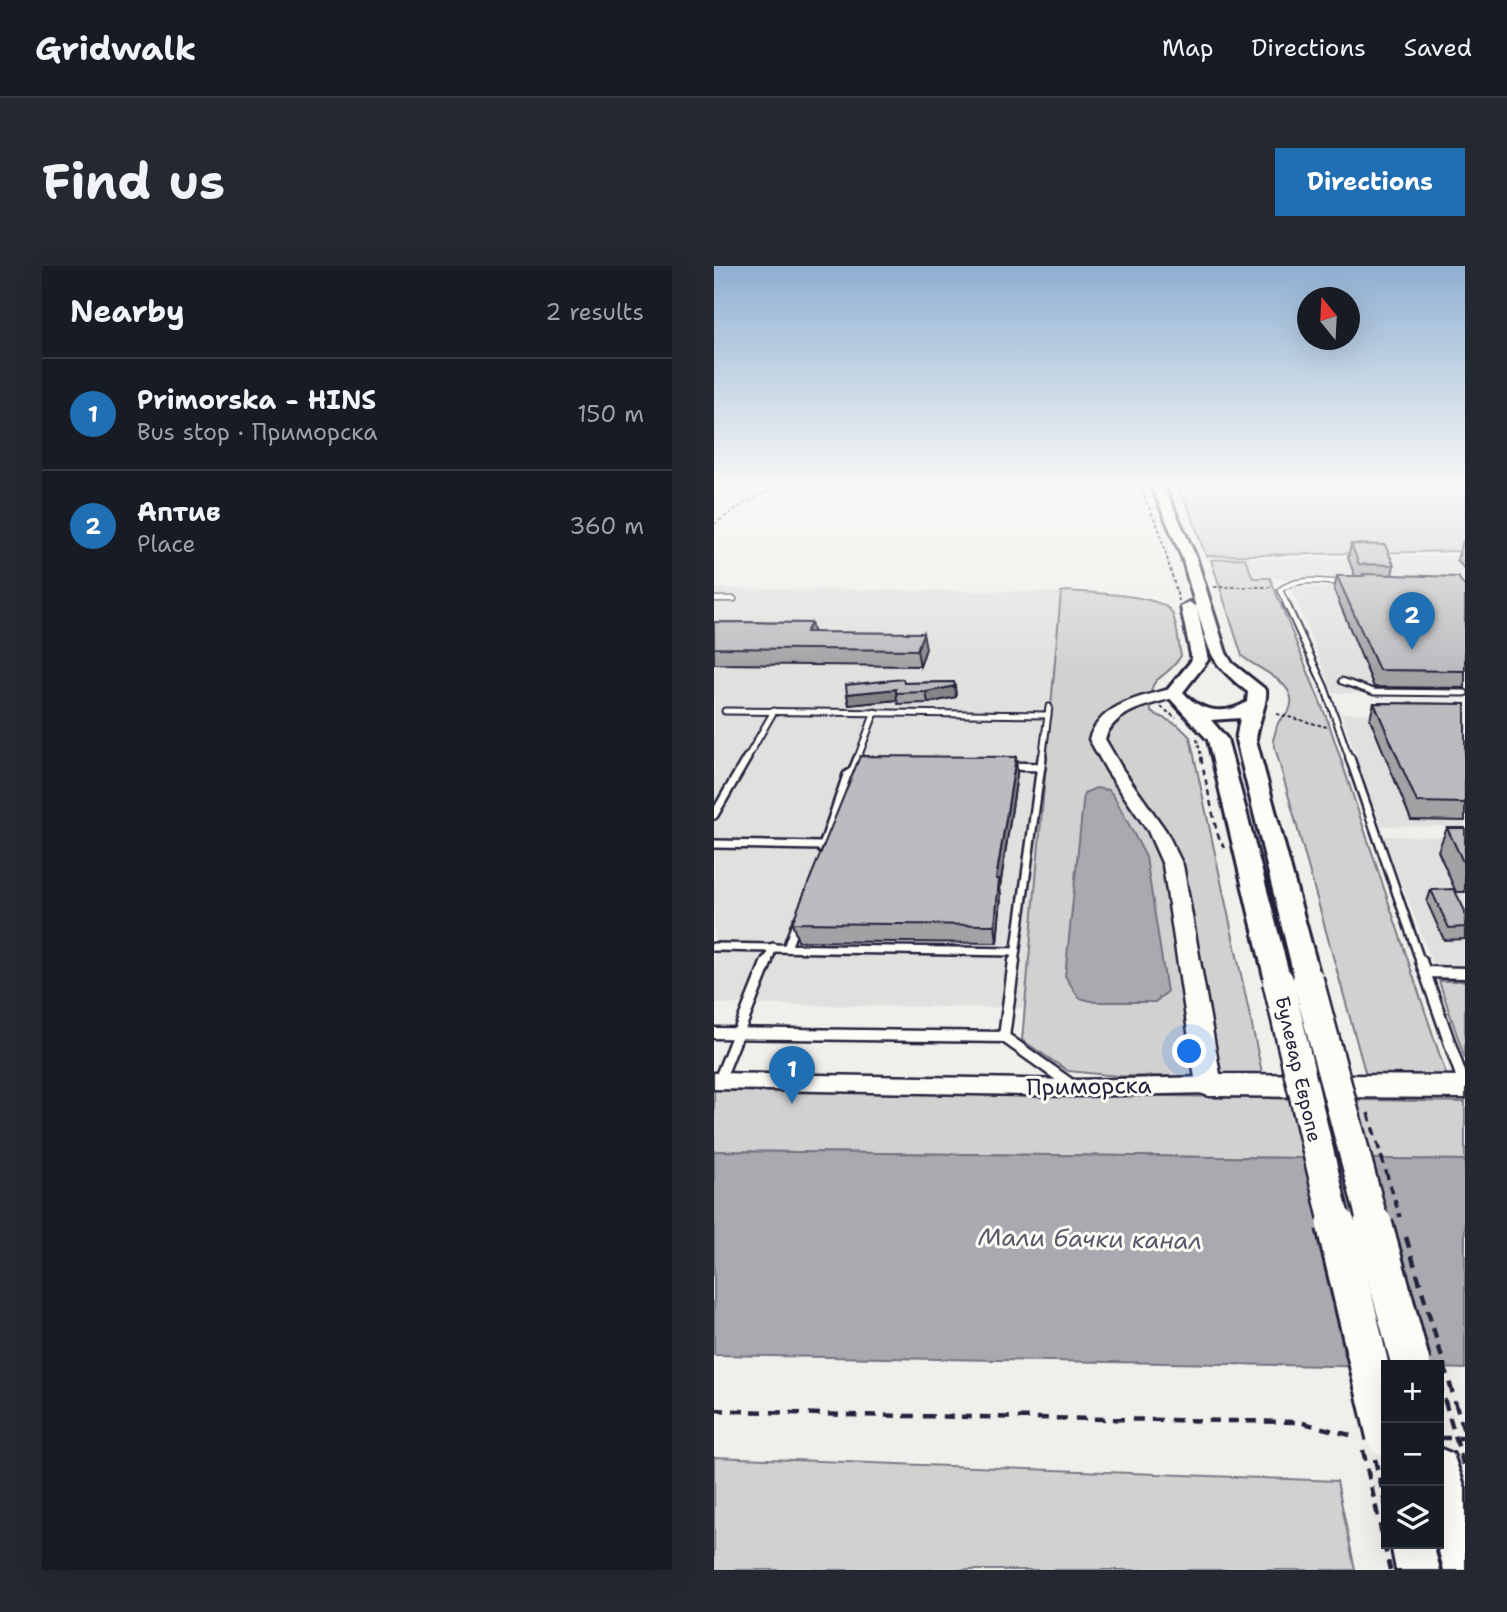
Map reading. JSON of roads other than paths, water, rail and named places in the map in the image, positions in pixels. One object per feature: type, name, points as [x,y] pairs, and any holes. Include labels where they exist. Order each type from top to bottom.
[{"type":"main road","points":[[1163,700],[1198,666],[1199,653],[1169,546]]},
{"type":"main road","points":[[1184,546],[1218,653],[1226,666],[1257,690],[1258,698],[1255,705],[1235,715],[1206,714],[1189,718]]},
{"type":"main road","points":[[1186,678],[1207,673],[1240,678]]},
{"type":"main road","name":"Булевар Европе","points":[[1163,700],[1217,739],[1409,1360]]},
{"type":"main road","name":"Булевар Европе","points":[[1255,705],[1245,740],[1293,980],[1376,1437]]},
{"type":"main road","points":[[1444,1486],[1465,1567]]},
{"type":"main road","points":[[1413,1549],[1418,1570]]},
{"type":"street","points":[[1163,700],[1114,713],[1104,720],[1098,729],[1097,739],[1155,824],[1165,841],[1173,865],[1209,1085]]},
{"type":"street","name":"Приморска","points":[[717,1081],[1075,1088],[1209,1085],[1465,1087]]},
{"type":"lane","name":"Приморска","points":[[1351,583],[1294,583],[1280,590],[1323,681],[1465,1087]]},
{"type":"lane","points":[[714,599],[734,599]]},
{"type":"lane","points":[[1342,681],[1374,692],[1465,693]]},
{"type":"lane","points":[[725,711],[1049,711],[1004,1037]]},
{"type":"lane","points":[[714,815],[774,711]]},
{"type":"lane","points":[[819,859],[847,775],[854,768],[875,712]]},
{"type":"lane","points":[[854,768],[873,764]]},
{"type":"lane","points":[[1000,766],[1041,767]]},
{"type":"lane","points":[[714,845],[824,846]]},
{"type":"lane","points":[[787,948],[801,910]]},
{"type":"lane","points":[[714,947],[1015,952]]},
{"type":"lane","points":[[717,1081],[772,947]]},
{"type":"lane","points":[[1426,972],[1465,972]]},
{"type":"lane","points":[[714,1033],[1004,1037],[1075,1088]]},
{"type":"water","points":[[1096,788],[1109,790],[1115,798],[1146,857],[1167,992],[1155,1002],[1095,1002],[1079,998],[1065,976],[1084,793]]},
{"type":"water","name":"Мали бачки канал","points":[[714,1151],[1465,1160],[1465,1369],[1444,1368],[1444,1360],[1381,1360],[1381,1367],[714,1355]]},
{"type":"place","name":"Аптив","points":[[1412,650]]},
{"type":"place","name":"Primorska - HINS","points":[[792,1104]]}]
